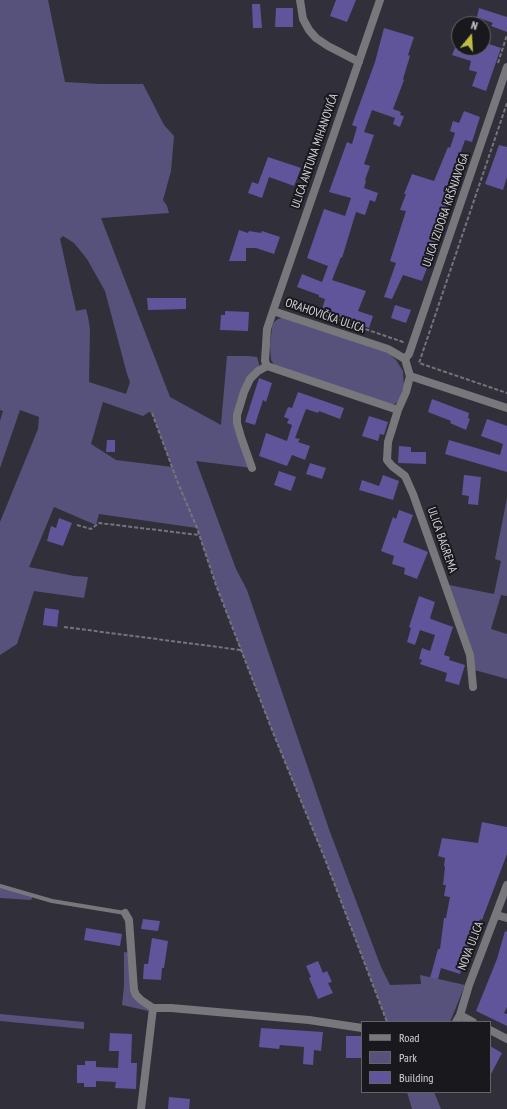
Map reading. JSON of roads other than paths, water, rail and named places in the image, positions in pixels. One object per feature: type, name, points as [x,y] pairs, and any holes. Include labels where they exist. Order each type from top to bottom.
[{"type":"street","points":[[300,0],[303,19],[309,30],[316,38],[359,62]]},
{"type":"street","name":"ULICA ANTUNA MIHANOVIĆA","points":[[273,311],[380,0]]},
{"type":"street","name":"ULICA IZIDORA KRŠNJAVOGA","points":[[405,359],[409,354],[507,67]]},
{"type":"street","name":"ORAHOVIČKA ULICA","points":[[267,366],[265,361],[267,329],[273,311],[388,350],[405,359]]},
{"type":"street","points":[[252,468],[240,437],[237,415],[244,392],[250,379],[258,371],[267,366],[398,410],[406,392],[410,376],[405,359]]},
{"type":"street","points":[[410,376],[507,408]]},
{"type":"street","name":"ULICA BAGREMA","points":[[398,410],[388,442],[387,460],[405,476],[413,494],[470,655],[473,687]]},
{"type":"street","name":"NOVA ULICA","points":[[458,1019],[469,985],[507,885]]},
{"type":"street","points":[[125,913],[129,920],[131,962],[136,995],[153,1008],[171,1008],[309,1020],[361,1028]]},
{"type":"street","points":[[496,915],[507,918]]},
{"type":"street","points":[[141,1109],[153,1008]]},
{"type":"street","points":[[458,1019],[468,1021]]},
{"type":"street","points":[[491,1031],[507,1039]]},
{"type":"lane","points":[[0,886],[52,901],[125,913]]}]
